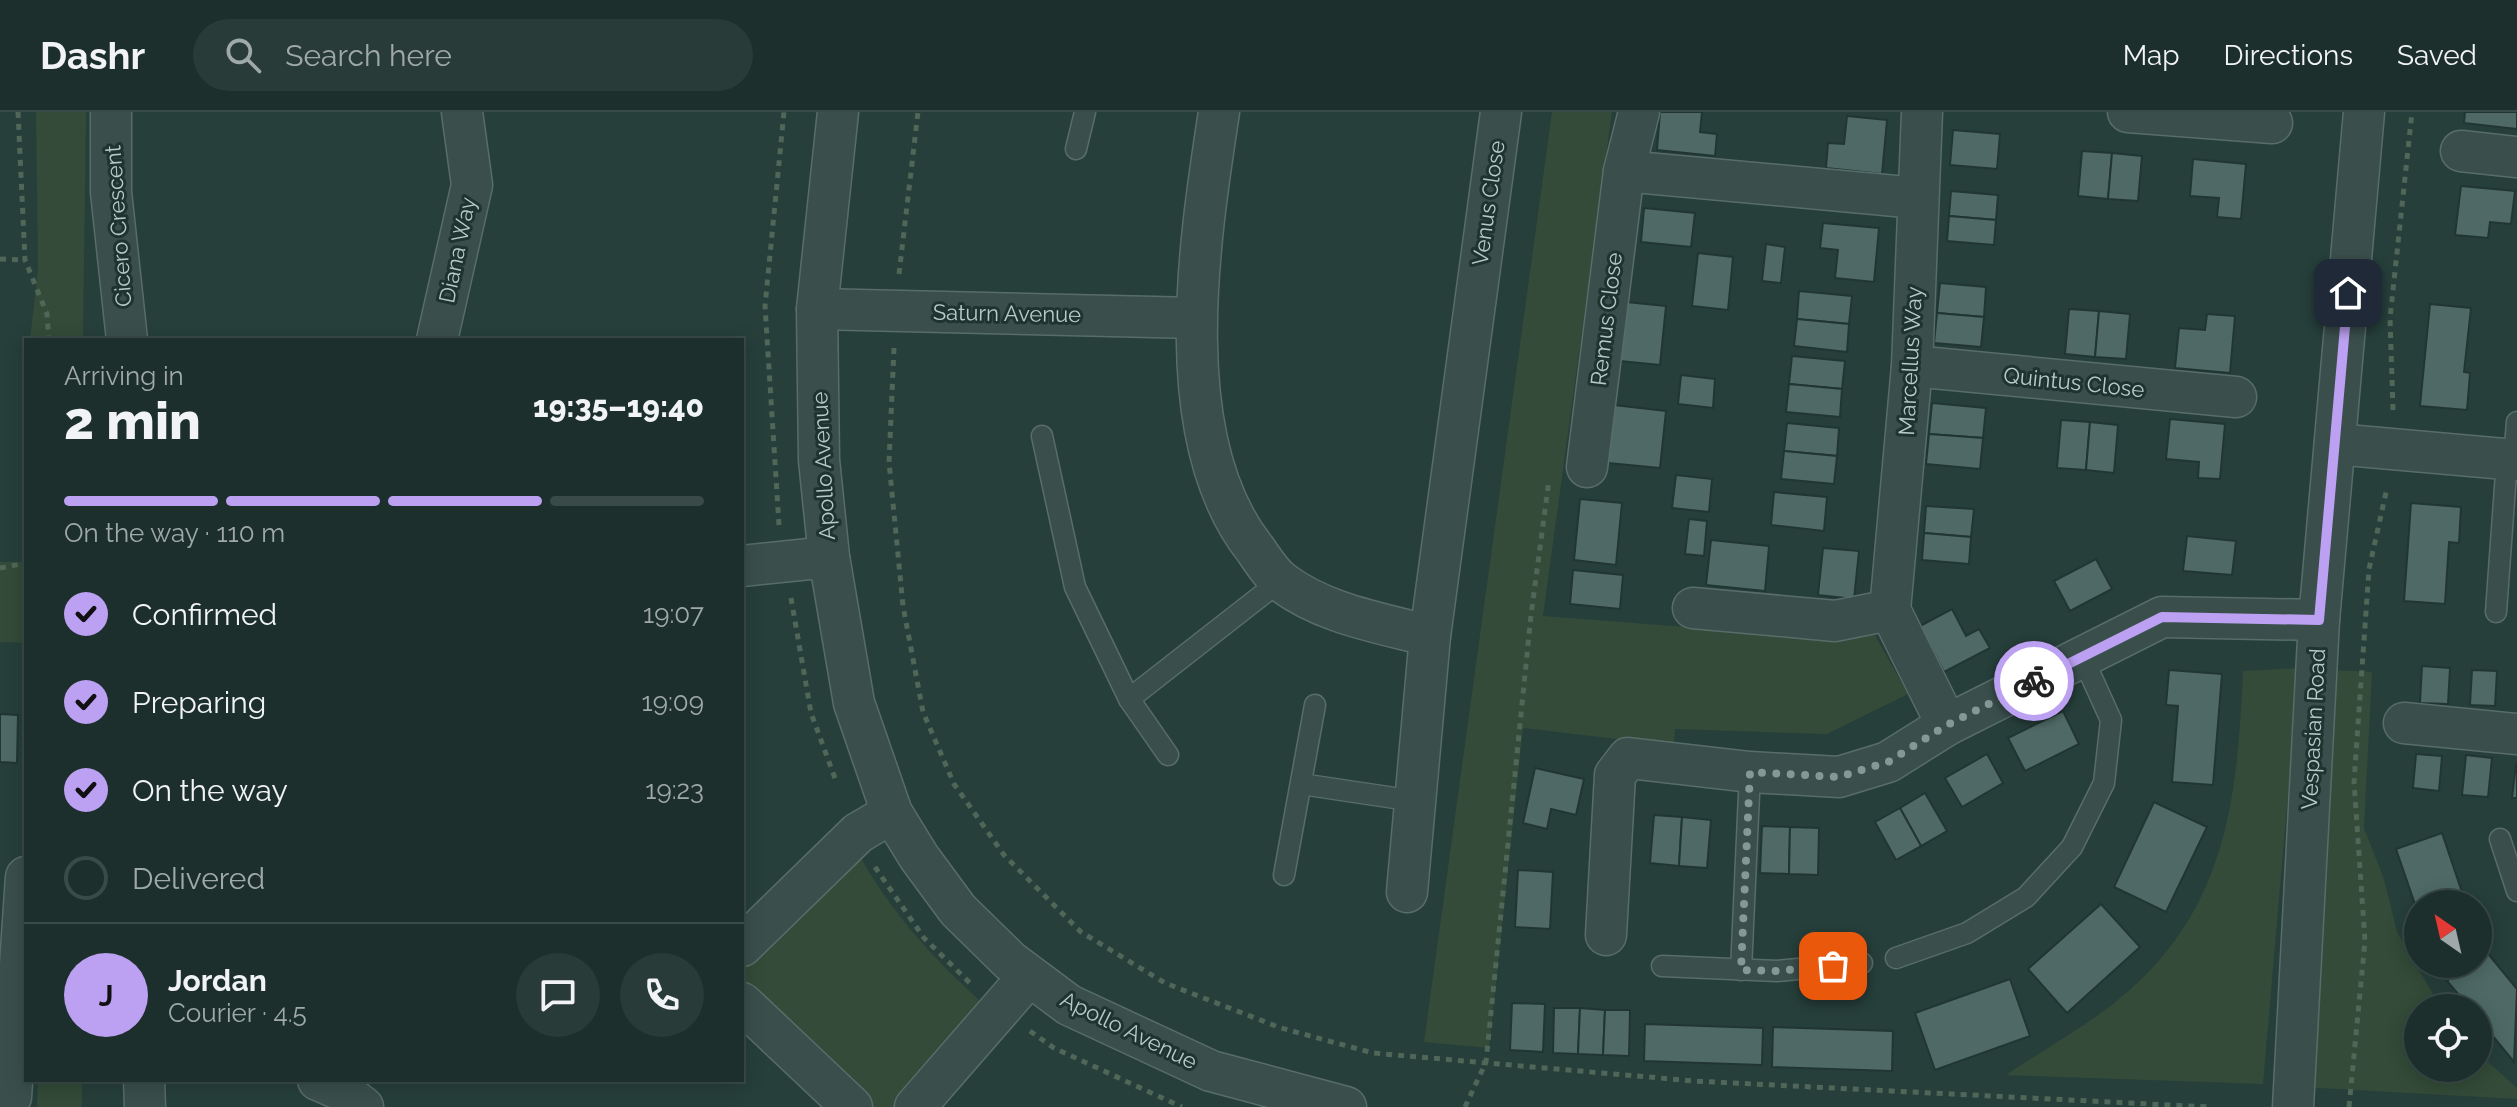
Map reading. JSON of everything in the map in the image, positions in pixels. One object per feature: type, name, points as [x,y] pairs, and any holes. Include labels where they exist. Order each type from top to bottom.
[{"type":"street","name":"Cicero Crescent","points":[[111,112],[111,192],[127,338]]},
{"type":"street","name":"Diana Way","points":[[437,338],[472,185],[462,112]]},
{"type":"street","name":"Apollo Avenue","points":[[838,112],[817,309],[819,460],[829,557],[854,703],[892,813],[958,910],[1029,976],[1069,1005],[1211,1071],[1346,1107]]},
{"type":"street","points":[[1219,112],[1202,220],[1196,318],[1210,462],[1238,527],[1280,581],[1336,611],[1430,636],[1407,892]]},
{"type":"street","name":"Venus Close","points":[[1430,636],[1501,112]]},
{"type":"street","name":"Remus Close","points":[[1569,470],[1624,171],[1639,112]]},
{"type":"street","name":"Marcellus Way","points":[[1890,610],[1912,366],[1922,112]]},
{"type":"street","points":[[2128,112],[2272,123]]},
{"type":"street","name":"Vespasian Road","points":[[2293,1107],[2319,620],[2364,112]]},
{"type":"street","points":[[2461,151],[2517,157]]},
{"type":"street","points":[[1624,171],[1917,198]]},
{"type":"street","name":"Saturn Avenue","points":[[817,309],[1196,318]]},
{"type":"street","name":"Quintus Close","points":[[1912,366],[2236,397]]},
{"type":"street","points":[[2335,444],[2395,451],[2514,450]]},
{"type":"street","points":[[744,566],[829,557]]},
{"type":"street","points":[[1693,608],[1835,621],[1890,610],[1947,725]]},
{"type":"street","points":[[1606,935],[1615,775],[1628,758],[1750,772],[1839,777],[1888,762],[1947,725],[2162,617],[2319,620]]},
{"type":"street","points":[[2404,723],[2517,734]]},
{"type":"street","points":[[744,944],[858,833],[892,813]]},
{"type":"street","points":[[7,1100],[24,900]]},
{"type":"street","points":[[915,1107],[1029,976]]},
{"type":"street","points":[[744,1005],[852,1107]]},
{"type":"street","points":[[144,1082],[145,1107]]},
{"type":"street","points":[[323,1082],[341,1090],[363,1107]]},
{"type":"lane","points":[[1076,149],[1085,112]]},
{"type":"lane","points":[[1042,436],[1075,587],[1129,699],[1168,755]]},
{"type":"lane","points":[[2496,612],[2514,450]]},
{"type":"lane","points":[[1129,699],[1280,581]]},
{"type":"lane","points":[[1896,958],[1967,933],[2026,897],[2072,847],[2104,783],[2111,720],[2082,656]]},
{"type":"lane","points":[[1284,875],[1315,705]]},
{"type":"lane","points":[[1741,970],[1750,772]]},
{"type":"lane","points":[[1301,784],[1415,801]]},
{"type":"lane","points":[[2500,839],[2517,891]]},
{"type":"lane","points":[[1662,966],[1777,971],[1862,963]]},
{"type":"path","points":[[18,112],[25,260],[47,314],[49,338]]},
{"type":"path","points":[[918,112],[896,311],[889,462],[903,606],[923,712],[954,784],[1004,855],[1081,932],[1165,983],[1281,1028],[1373,1053],[1694,1081],[2209,1107]]},
{"type":"path","points":[[2349,1107],[2365,941],[2354,782],[2369,569],[2395,451],[2390,318],[2412,112]]},
{"type":"path","points":[[0,259],[25,260]]},
{"type":"path","points":[[1465,1107],[1486,1062],[1531,615],[1569,470]]},
{"type":"path","points":[[0,568],[24,563]]},
{"type":"green space","points":[[36,112],[86,112],[83,338],[30,338],[38,269]]},
{"type":"green space","points":[[1552,112],[1612,112],[1543,616],[1828,638],[1871,628],[1908,694],[1827,734],[1675,729],[1674,746],[1523,728],[1489,1048],[1424,1042]]},
{"type":"green space","points":[[0,562],[24,562],[24,643],[0,642]]},
{"type":"green space","points":[[2299,668],[2263,1084],[2006,1075],[2113,1004],[2151,970],[2180,933],[2202,895],[2218,854],[2229,811],[2236,767],[2243,671]]},
{"type":"green space","points":[[2333,670],[2372,672],[2364,828],[2384,879],[2397,932],[2404,944],[2404,978],[2424,978],[2433,994],[2404,994],[2404,1082],[2492,1082],[2492,1066],[2517,1088],[2517,1099],[2301,1087]]},
{"type":"green space","points":[[854,846],[882,892],[914,934],[989,1009],[904,1107],[860,1107],[744,995],[744,959]]},
{"type":"green space","points":[[38,1082],[82,1082],[82,1107],[37,1107]]},
{"type":"building","points":[[1660,112],[1702,112],[1700,132],[1717,134],[1715,156],[1657,150]]},
{"type":"building","points":[[2465,112],[2517,112],[2517,129],[2464,123]]},
{"type":"building","points":[[1847,116],[1887,120],[1882,174],[1826,168],[1828,143],[1844,144]]},
{"type":"building","points":[[1953,130],[2000,134],[1997,169],[1950,165]]},
{"type":"building","points":[[2082,151],[2112,153],[2108,199],[2078,196]]},
{"type":"building","points":[[2112,153],[2142,156],[2138,201],[2108,199]]},
{"type":"building","points":[[2193,159],[2246,164],[2241,219],[2217,217],[2219,198],[2190,196]]},
{"type":"building","points":[[2461,186],[2515,191],[2511,224],[2490,222],[2488,238],[2455,235]]},
{"type":"building","points":[[1951,191],[1998,195],[1996,220],[1949,216]]},
{"type":"building","points":[[1644,208],[1695,213],[1691,247],[1641,242]]},
{"type":"building","points":[[1949,216],[1996,220],[1994,245],[1947,241]]},
{"type":"building","points":[[1823,223],[1879,228],[1874,282],[1835,278],[1838,250],[1820,248]]},
{"type":"building","points":[[1766,244],[1785,247],[1781,283],[1762,281]]},
{"type":"building","points":[[1698,253],[1733,257],[1728,310],[1692,306]]},
{"type":"building","points":[[1940,283],[1986,287],[1984,317],[1937,313]]},
{"type":"building","points":[[1799,291],[1852,296],[1849,324],[1797,319]]},
{"type":"building","points":[[1626,302],[1666,306],[1660,365],[1620,361]]},
{"type":"building","points":[[2430,304],[2471,308],[2464,372],[2470,373],[2467,410],[2420,406]]},
{"type":"building","points":[[2069,309],[2099,311],[2095,357],[2065,354]]},
{"type":"building","points":[[2099,311],[2130,314],[2126,359],[2095,357]]},
{"type":"building","points":[[1937,313],[1984,317],[1981,347],[1934,343]]},
{"type":"building","points":[[2207,314],[2235,316],[2230,373],[2175,368],[2179,328],[2205,330]]},
{"type":"building","points":[[1797,319],[1849,324],[1847,352],[1794,346]]},
{"type":"building","points":[[1792,356],[1845,361],[1842,389],[1789,384]]},
{"type":"building","points":[[1681,375],[1715,379],[1713,408],[1678,404]]},
{"type":"building","points":[[1789,384],[1842,389],[1840,417],[1786,412]]},
{"type":"building","points":[[1932,403],[1986,408],[1983,438],[1929,434]]},
{"type":"building","points":[[1614,405],[1666,411],[1660,468],[1608,463]]},
{"type":"building","points":[[2170,419],[2225,424],[2220,479],[2198,478],[2199,462],[2166,459]]},
{"type":"building","points":[[2061,420],[2090,422],[2086,470],[2057,468]]},
{"type":"building","points":[[2090,422],[2118,425],[2114,473],[2086,470]]},
{"type":"building","points":[[1787,423],[1839,428],[1837,456],[1784,451]]},
{"type":"building","points":[[1929,434],[1983,438],[1980,469],[1926,464]]},
{"type":"building","points":[[1784,451],[1837,456],[1834,484],[1781,479]]},
{"type":"building","points":[[1676,475],[1712,479],[1709,512],[1672,508]]},
{"type":"building","points":[[1774,492],[1827,497],[1824,531],[1771,525]]},
{"type":"building","points":[[1580,499],[1622,503],[1616,565],[1574,560]]},
{"type":"building","points":[[2411,503],[2461,507],[2459,543],[2449,542],[2445,604],[2404,601]]},
{"type":"building","points":[[1926,506],[1974,509],[1971,537],[1924,533]]},
{"type":"building","points":[[1689,519],[1707,521],[1704,556],[1685,554]]},
{"type":"building","points":[[1924,533],[1971,537],[1969,564],[1922,560]]},
{"type":"building","points":[[2187,536],[2236,541],[2232,575],[2183,571]]},
{"type":"building","points":[[1711,540],[1769,546],[1765,591],[1706,585]]},
{"type":"building","points":[[1823,548],[1859,551],[1854,599],[1818,595]]},
{"type":"building","points":[[2096,559],[2112,589],[2070,611],[2054,581]]},
{"type":"building","points":[[1573,570],[1623,575],[1620,609],[1570,604]]},
{"type":"building","points":[[1952,609],[1966,636],[1979,629],[1990,648],[1944,672],[1920,626]]},
{"type":"building","points":[[2422,666],[2450,668],[2448,704],[2420,703]]},
{"type":"building","points":[[2169,670],[2222,674],[2213,785],[2172,782],[2178,706],[2166,705]]},
{"type":"building","points":[[2472,670],[2497,671],[2495,706],[2470,705]]},
{"type":"building","points":[[2063,711],[2079,744],[2025,771],[2008,738]]},
{"type":"building","points":[[0,714],[18,715],[17,763],[0,762]]},
{"type":"building","points":[[1987,754],[2003,783],[1962,807],[1945,778]]},
{"type":"building","points":[[2416,754],[2442,756],[2439,791],[2413,788]]},
{"type":"building","points":[[2466,755],[2492,758],[2488,797],[2462,795]]},
{"type":"building","points":[[2516,764],[2517,798],[2512,798]]},
{"type":"building","points":[[1535,768],[1584,779],[1576,815],[1551,809],[1547,829],[1523,823]]},
{"type":"building","points":[[1925,793],[1947,831],[1921,846],[1900,808]]},
{"type":"building","points":[[2154,802],[2207,827],[2166,912],[2114,887]]},
{"type":"building","points":[[1900,808],[1921,846],[1896,860],[1875,822]]},
{"type":"building","points":[[1654,815],[1682,817],[1679,866],[1650,863]]},
{"type":"building","points":[[1682,817],[1711,820],[1707,868],[1679,866]]},
{"type":"building","points":[[1762,826],[1790,827],[1789,874],[1760,873]]},
{"type":"building","points":[[1790,827],[1819,828],[1818,875],[1789,874]]},
{"type":"building","points":[[2442,833],[2461,890],[2410,890],[2396,849]]},
{"type":"building","points":[[1518,870],[1553,872],[1550,929],[1515,927]]},
{"type":"building","points":[[2101,904],[2140,947],[2067,1013],[2028,969]]},
{"type":"building","points":[[2492,959],[2517,989],[2514,1062],[2492,1035],[2492,994],[2458,994],[2447,981],[2451,978],[2492,978]]},
{"type":"building","points":[[2010,979],[2030,1036],[1935,1070],[1915,1013]]},
{"type":"building","points":[[1512,1003],[1545,1004],[1543,1052],[1510,1050]]},
{"type":"building","points":[[1554,1008],[1580,1008],[1578,1054],[1553,1053]]},
{"type":"building","points":[[1580,1008],[1605,1010],[1603,1055],[1578,1054]]},
{"type":"building","points":[[1605,1010],[1630,1010],[1629,1056],[1603,1055]]},
{"type":"building","points":[[1645,1024],[1763,1028],[1762,1065],[1644,1061]]},
{"type":"building","points":[[1773,1027],[1893,1031],[1892,1071],[1772,1067]]},
{"type":"way so far","points":[[1833,966],[1777,971],[1741,970],[1750,772],[1839,777],[1888,762],[1947,725],[2034,681]]},
{"type":"route","points":[[2034,681],[2162,617],[2319,620],[2348,293]]}]
